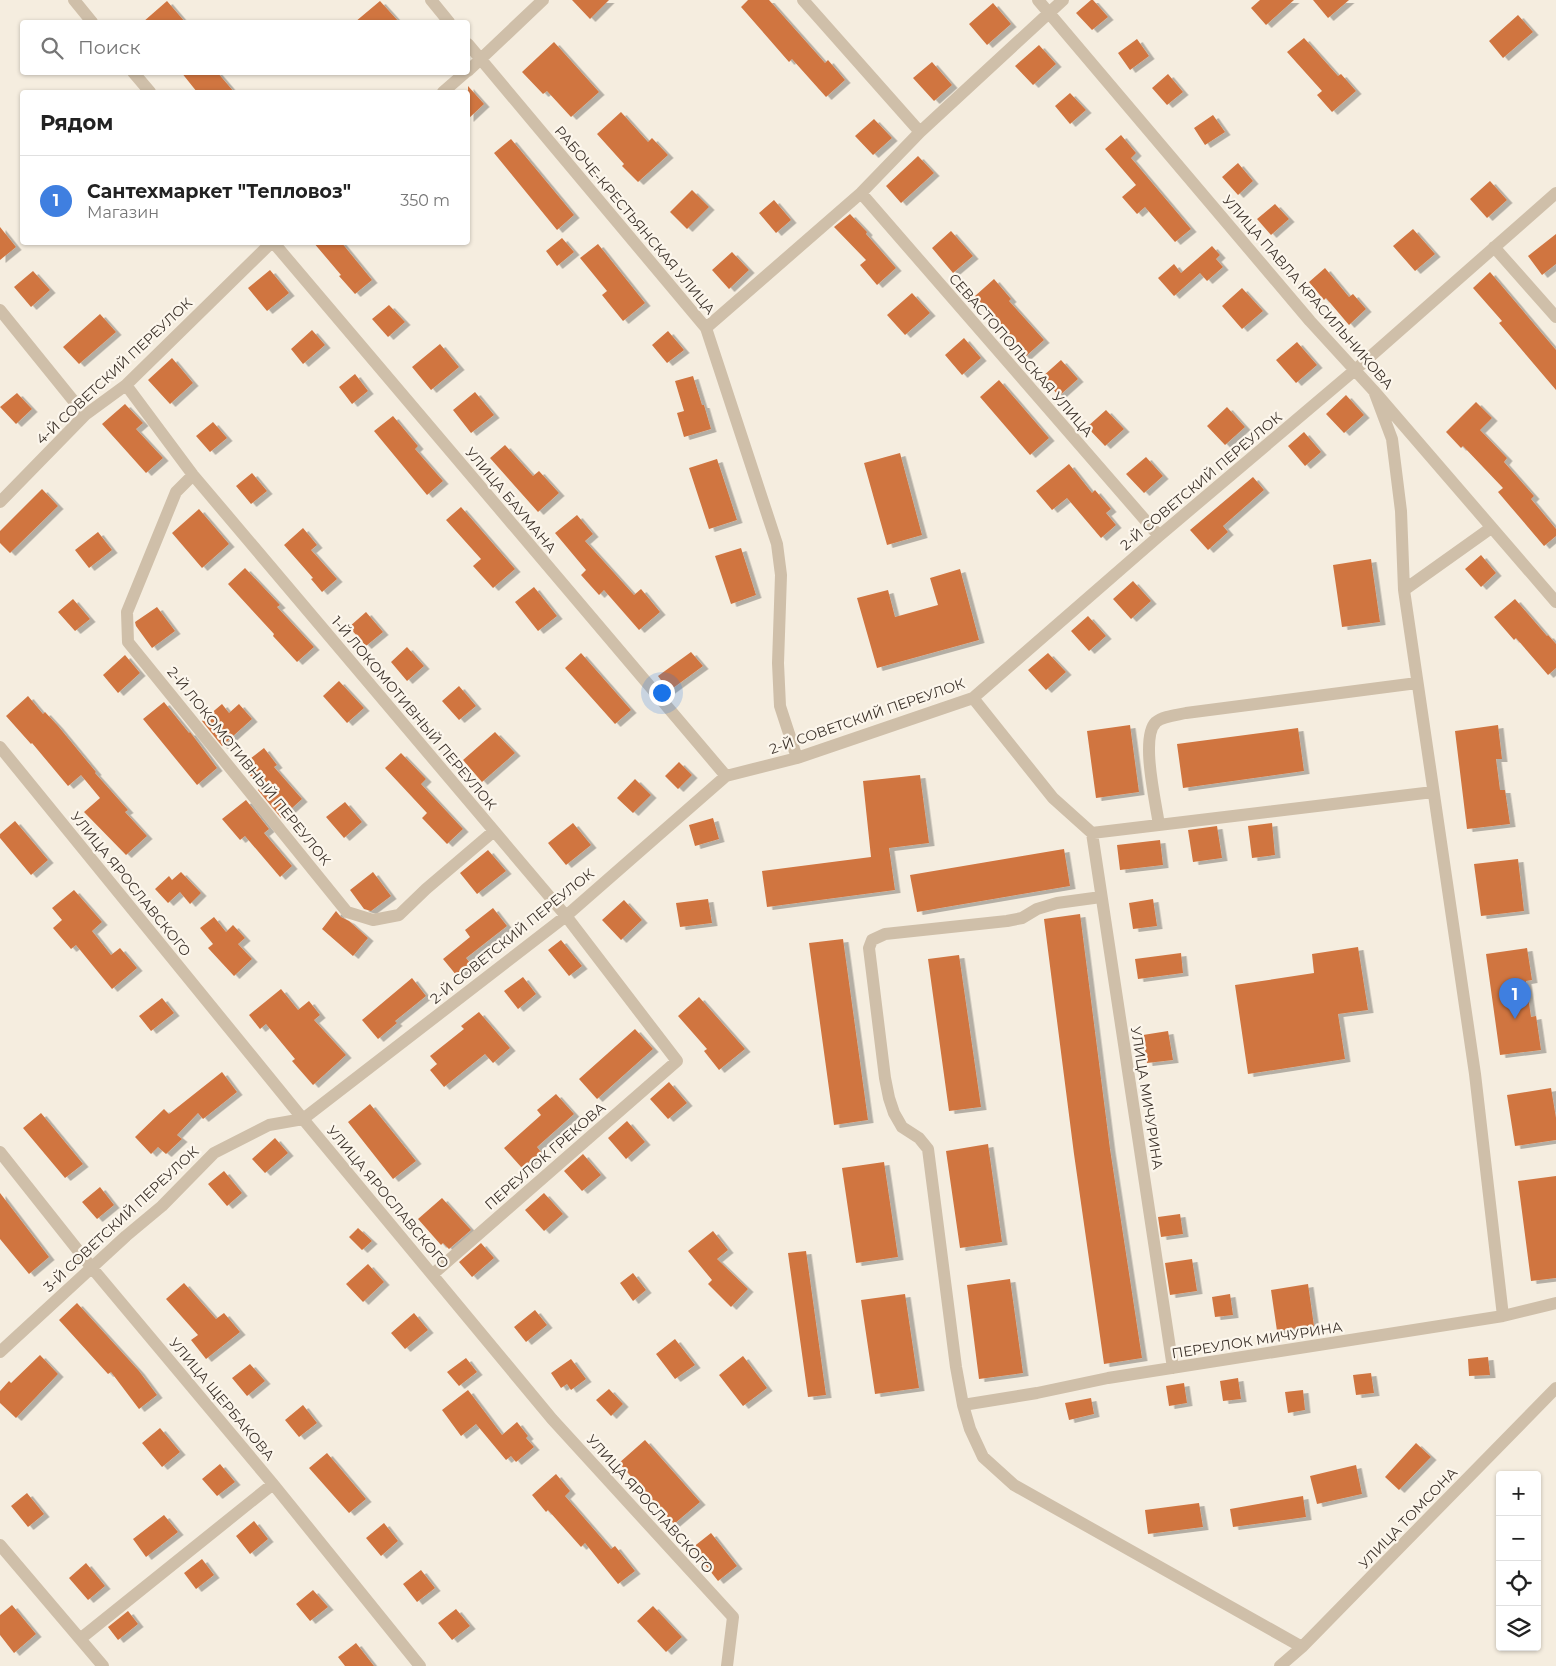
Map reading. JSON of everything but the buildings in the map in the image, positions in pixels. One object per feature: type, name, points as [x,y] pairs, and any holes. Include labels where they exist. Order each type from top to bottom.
[{"type":"street","points":[[74,0],[90,20]]},
{"type":"street","points":[[431,0],[447,20]]},
{"type":"street","points":[[470,69],[543,0]]},
{"type":"street","points":[[803,0],[920,132]]},
{"type":"street","name":"УЛИЦА ПАВЛА КРАСИЛЬНИКОВА","points":[[1038,0],[1310,320],[1374,391],[1556,602]]},
{"type":"street","points":[[706,328],[861,192],[920,132],[1063,0]]},
{"type":"street","name":"РАБОЧЕ-КРЕСТЬЯНСКАЯ УЛИЦА","points":[[470,47],[706,328],[777,544],[781,575],[778,663],[780,706],[796,758]]},
{"type":"street","points":[[136,75],[148,90]]},
{"type":"street","points":[[445,90],[463,75]]},
{"type":"street","name":"СЕВАСТОПОЛЬСКАЯ УЛИЦА","points":[[861,192],[1159,536]]},
{"type":"street","name":"2-Й СОВЕТСКИЙ ПЕРЕУЛОК","points":[[303,1119],[566,916],[726,776],[796,758],[973,698],[1159,536],[1355,370],[1556,193]]},
{"type":"street","name":"4-Й СОВЕТСКИЙ ПЕРЕУЛОК","points":[[0,502],[85,415],[126,385],[270,245]]},
{"type":"street","name":"УЛИЦА БАУМАНА","points":[[276,245],[726,776]]},
{"type":"street","points":[[1494,247],[1556,317]]},
{"type":"street","points":[[0,310],[85,415]]},
{"type":"street","name":"1-Й ЛОКОМОТИВНЫЙ ПЕРЕУЛОК","points":[[126,385],[193,475],[566,916],[677,1061]]},
{"type":"street","points":[[1374,391],[1392,439],[1401,510],[1404,590],[1475,1074],[1503,1316]]},
{"type":"street","name":"2-Й ЛОКОМОТИВНЫЙ ПЕРЕУЛОК","points":[[193,475],[176,492],[127,612],[128,642],[347,912],[373,920],[399,915],[426,889],[494,831]]},
{"type":"street","points":[[1404,590],[1491,528]]},
{"type":"street","points":[[1159,825],[1148,745],[1150,732],[1159,720],[1186,713],[1417,683]]},
{"type":"street","points":[[973,698],[1053,798],[1092,833],[1433,792]]},
{"type":"street","name":"УЛИЦА ЯРОСЛАВСКОГО","points":[[0,748],[303,1119],[552,1419],[733,1617],[727,1666]]},
{"type":"street","name":"УЛИЦА МИЧУРИНА","points":[[1092,833],[1173,1368]]},
{"type":"street","points":[[1102,897],[1057,903],[1037,909],[1022,918],[1007,921],[885,934],[872,940],[869,948],[888,1098],[894,1114],[902,1127],[919,1138],[928,1149],[956,1367],[963,1405],[970,1429],[983,1457],[1014,1485],[1302,1647]]},
{"type":"street","name":"ПЕРЕУЛОК ГРЕКОВА","points":[[433,1274],[677,1061]]},
{"type":"street","name":"3-Й СОВЕТСКИЙ ПЕРЕУЛОК","points":[[0,1352],[126,1236],[162,1206],[214,1153],[269,1125],[303,1119]]},
{"type":"street","name":"УЛИЦА ЩЕРБАКОВА","points":[[0,1152],[92,1268],[273,1484],[420,1666]]},
{"type":"street","name":"ПЕРЕУЛОК МИЧУРИНА","points":[[963,1405],[1038,1393],[1108,1378],[1503,1316],[1556,1303]]},
{"type":"street","name":"УЛИЦА ТОМСОНА","points":[[1280,1666],[1302,1647],[1556,1388]]},
{"type":"street","points":[[80,1639],[273,1484]]},
{"type":"street","points":[[0,1545],[103,1666]]},
{"type":"place","name":"Сантехмаркет \"Тепловоз\"","points":[[1515,1019]]}]
